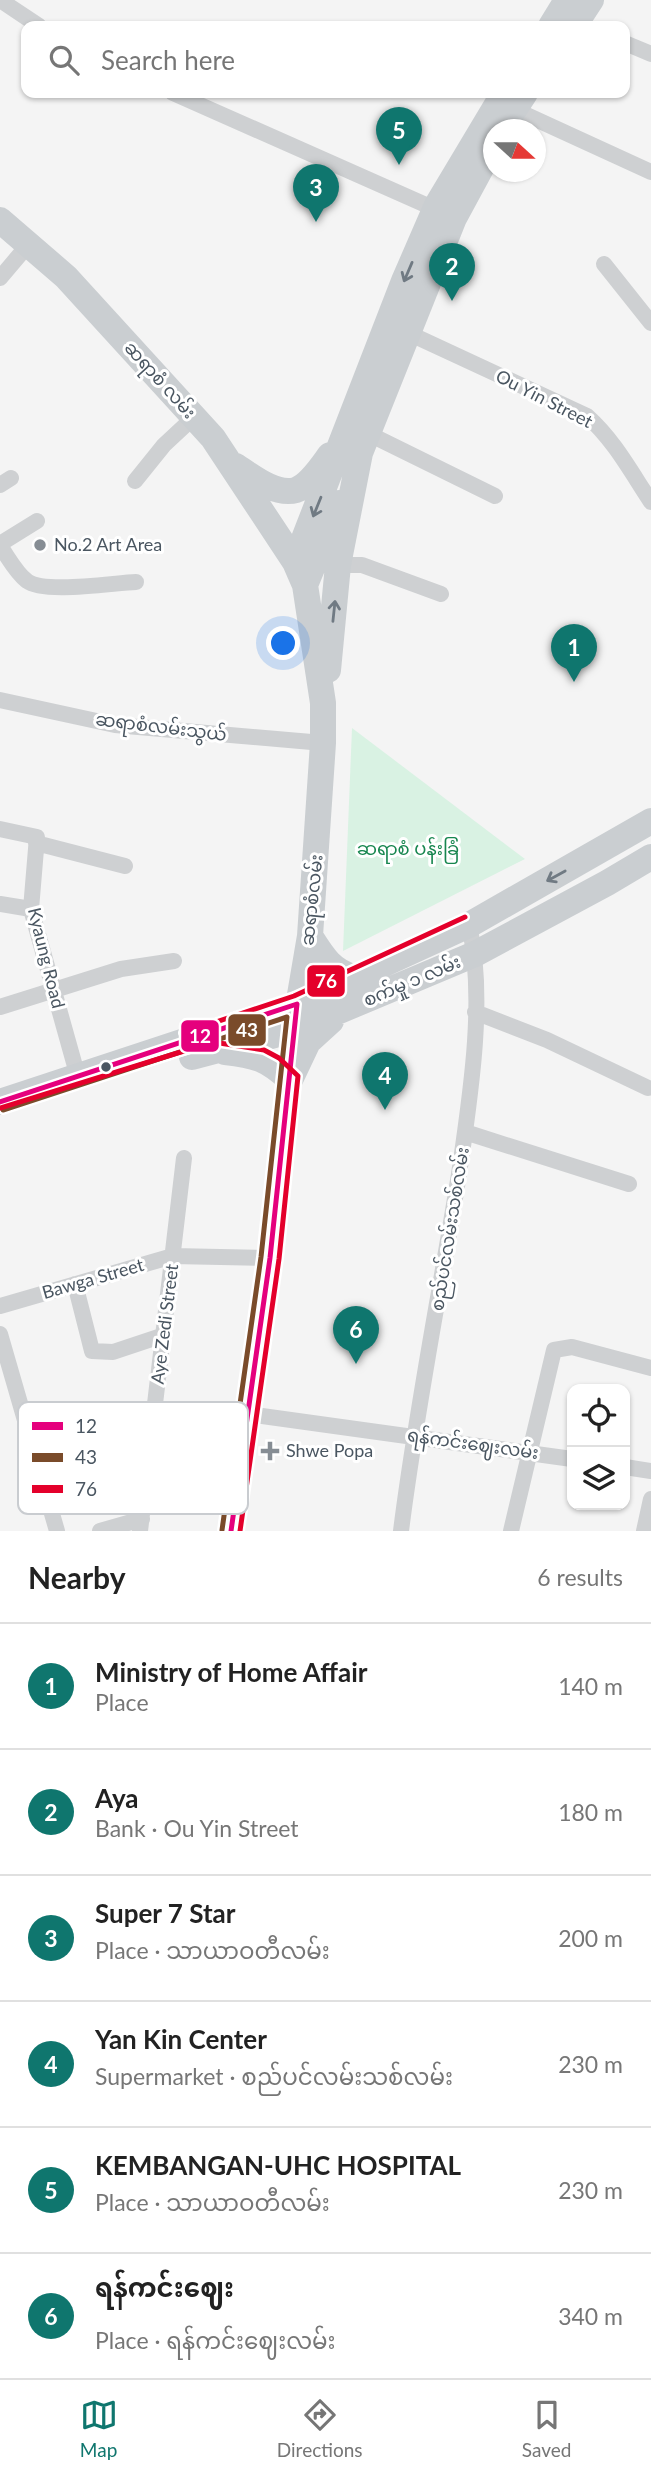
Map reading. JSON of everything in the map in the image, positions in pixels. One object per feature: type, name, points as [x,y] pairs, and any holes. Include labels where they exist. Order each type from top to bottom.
[{"type":"main road","points":[[300,574],[357,441],[387,355],[444,213],[508,105]]},
{"type":"main road","points":[[387,355],[406,332],[444,213],[483,159]]},
{"type":"main road","name":"ဆရာစံ လမ်း","points":[[0,220],[65,277],[213,438],[300,574]]},
{"type":"main road","points":[[229,461],[260,481],[280,489],[296,490],[357,441]]},
{"type":"main road","points":[[323,703],[338,565],[357,441]]},
{"type":"main road","name":"ဆရာစံလမ်း","points":[[248,1414],[270,1258],[296,1017],[310,936],[323,743],[323,703],[300,574]]},
{"type":"main road","name":"စက်မှု ၁ လမ်း","points":[[358,990],[651,821]]},
{"type":"main road","name":"စက်မှု ၁ လမ်း","points":[[210,1042],[296,1017],[358,990],[483,949],[651,857]]},
{"type":"main road","points":[[0,1102],[78,1077],[210,1042],[261,1058],[274,1065],[290,1080],[308,1042],[358,990],[344,974],[325,961],[310,936]]},
{"type":"main road","points":[[0,1116],[210,1042],[278,994],[293,972],[310,936]]},
{"type":"street","points":[[2,1],[32,21]]},
{"type":"street","points":[[630,45],[651,54]]},
{"type":"street","points":[[184,98],[444,213]]},
{"type":"street","points":[[508,105],[651,172]]},
{"type":"street","points":[[0,278],[28,245]]},
{"type":"street","points":[[604,264],[651,323]]},
{"type":"street","name":"Ou Yin Street","points":[[406,332],[587,416],[613,443],[651,502]]},
{"type":"street","points":[[135,481],[164,445],[193,418]]},
{"type":"street","points":[[357,441],[495,496]]},
{"type":"street","points":[[37,522],[0,545],[24,579],[51,588],[136,582]]},
{"type":"street","points":[[338,565],[362,565],[441,594]]},
{"type":"street","name":"ဆရာစံလမ်းသွယ်","points":[[0,700],[115,725],[323,743]]},
{"type":"street","points":[[0,829],[125,866]]},
{"type":"street","name":"Kyaung Road","points":[[37,840],[31,909],[78,1077]]},
{"type":"street","points":[[0,904],[31,909]]},
{"type":"street","name":"စည်ပင်လမ်းသစ်လမ်း","points":[[401,1531],[413,1436],[442,1282],[470,1093],[475,1012],[483,949],[468,925]]},
{"type":"street","points":[[0,1007],[121,969],[174,961]]},
{"type":"street","points":[[475,1012],[547,1040],[648,1088]]},
{"type":"street","points":[[465,1132],[629,1184]]},
{"type":"street","name":"Aye Zedi Street","points":[[156,1402],[184,1158]]},
{"type":"street","name":"Bawga Street","points":[[0,1306],[173,1256],[270,1258]]},
{"type":"street","points":[[75,1284],[92,1351],[113,1352],[164,1335]]},
{"type":"street","points":[[0,1334],[20,1402]]},
{"type":"street","points":[[512,1531],[554,1350],[572,1347],[651,1368]]},
{"type":"street","name":"ရန်ကင်းဈေးလမ်း","points":[[248,1414],[567,1458]]},
{"type":"street","points":[[630,1468],[651,1471]]},
{"type":"street","points":[[644,1531],[651,1499]]},
{"type":"street","points":[[52,1514],[57,1531]]},
{"type":"street","points":[[100,1531],[141,1525]]},
{"type":"green space","name":"ဆရာစံ ပန်းခြံ","points":[[352,728],[525,859],[343,951]]},
{"type":"transit line","name":"76","points":[[183,1033],[294,996],[465,917]]},
{"type":"transit line","name":"12","points":[[0,1102],[297,1004],[270,1258],[248,1412]]},
{"type":"transit line","name":"43","points":[[3,1110],[287,1017],[261,1257],[240,1402]]},
{"type":"transit line","name":"76","points":[[0,1108],[213,1042],[264,1050],[279,1058],[298,1076],[279,1259],[248,1475]]},
{"type":"transit line","name":"43","points":[[222,1530],[224,1514]]},
{"type":"transit line","name":"12","points":[[231,1531],[233,1514]]},
{"type":"transit line","name":"76","points":[[240,1531],[242,1514]]},
{"type":"place","name":"KEMBANGAN-UHC HOSPITAL","points":[[399,165]]},
{"type":"place","name":"Super 7 Star","points":[[316,222]]},
{"type":"place","name":"Aya","points":[[452,301]]},
{"type":"place","name":"No.2 Art Area","points":[[40,545]]},
{"type":"place","name":"Ministry of Home Affair","points":[[574,682]]},
{"type":"place","name":"Yan Kin Center","points":[[385,1110]]},
{"type":"place","name":"ရန်ကင်းဈေး","points":[[356,1364]]},
{"type":"place","name":"Shwe Popa","points":[[270,1451]]}]
